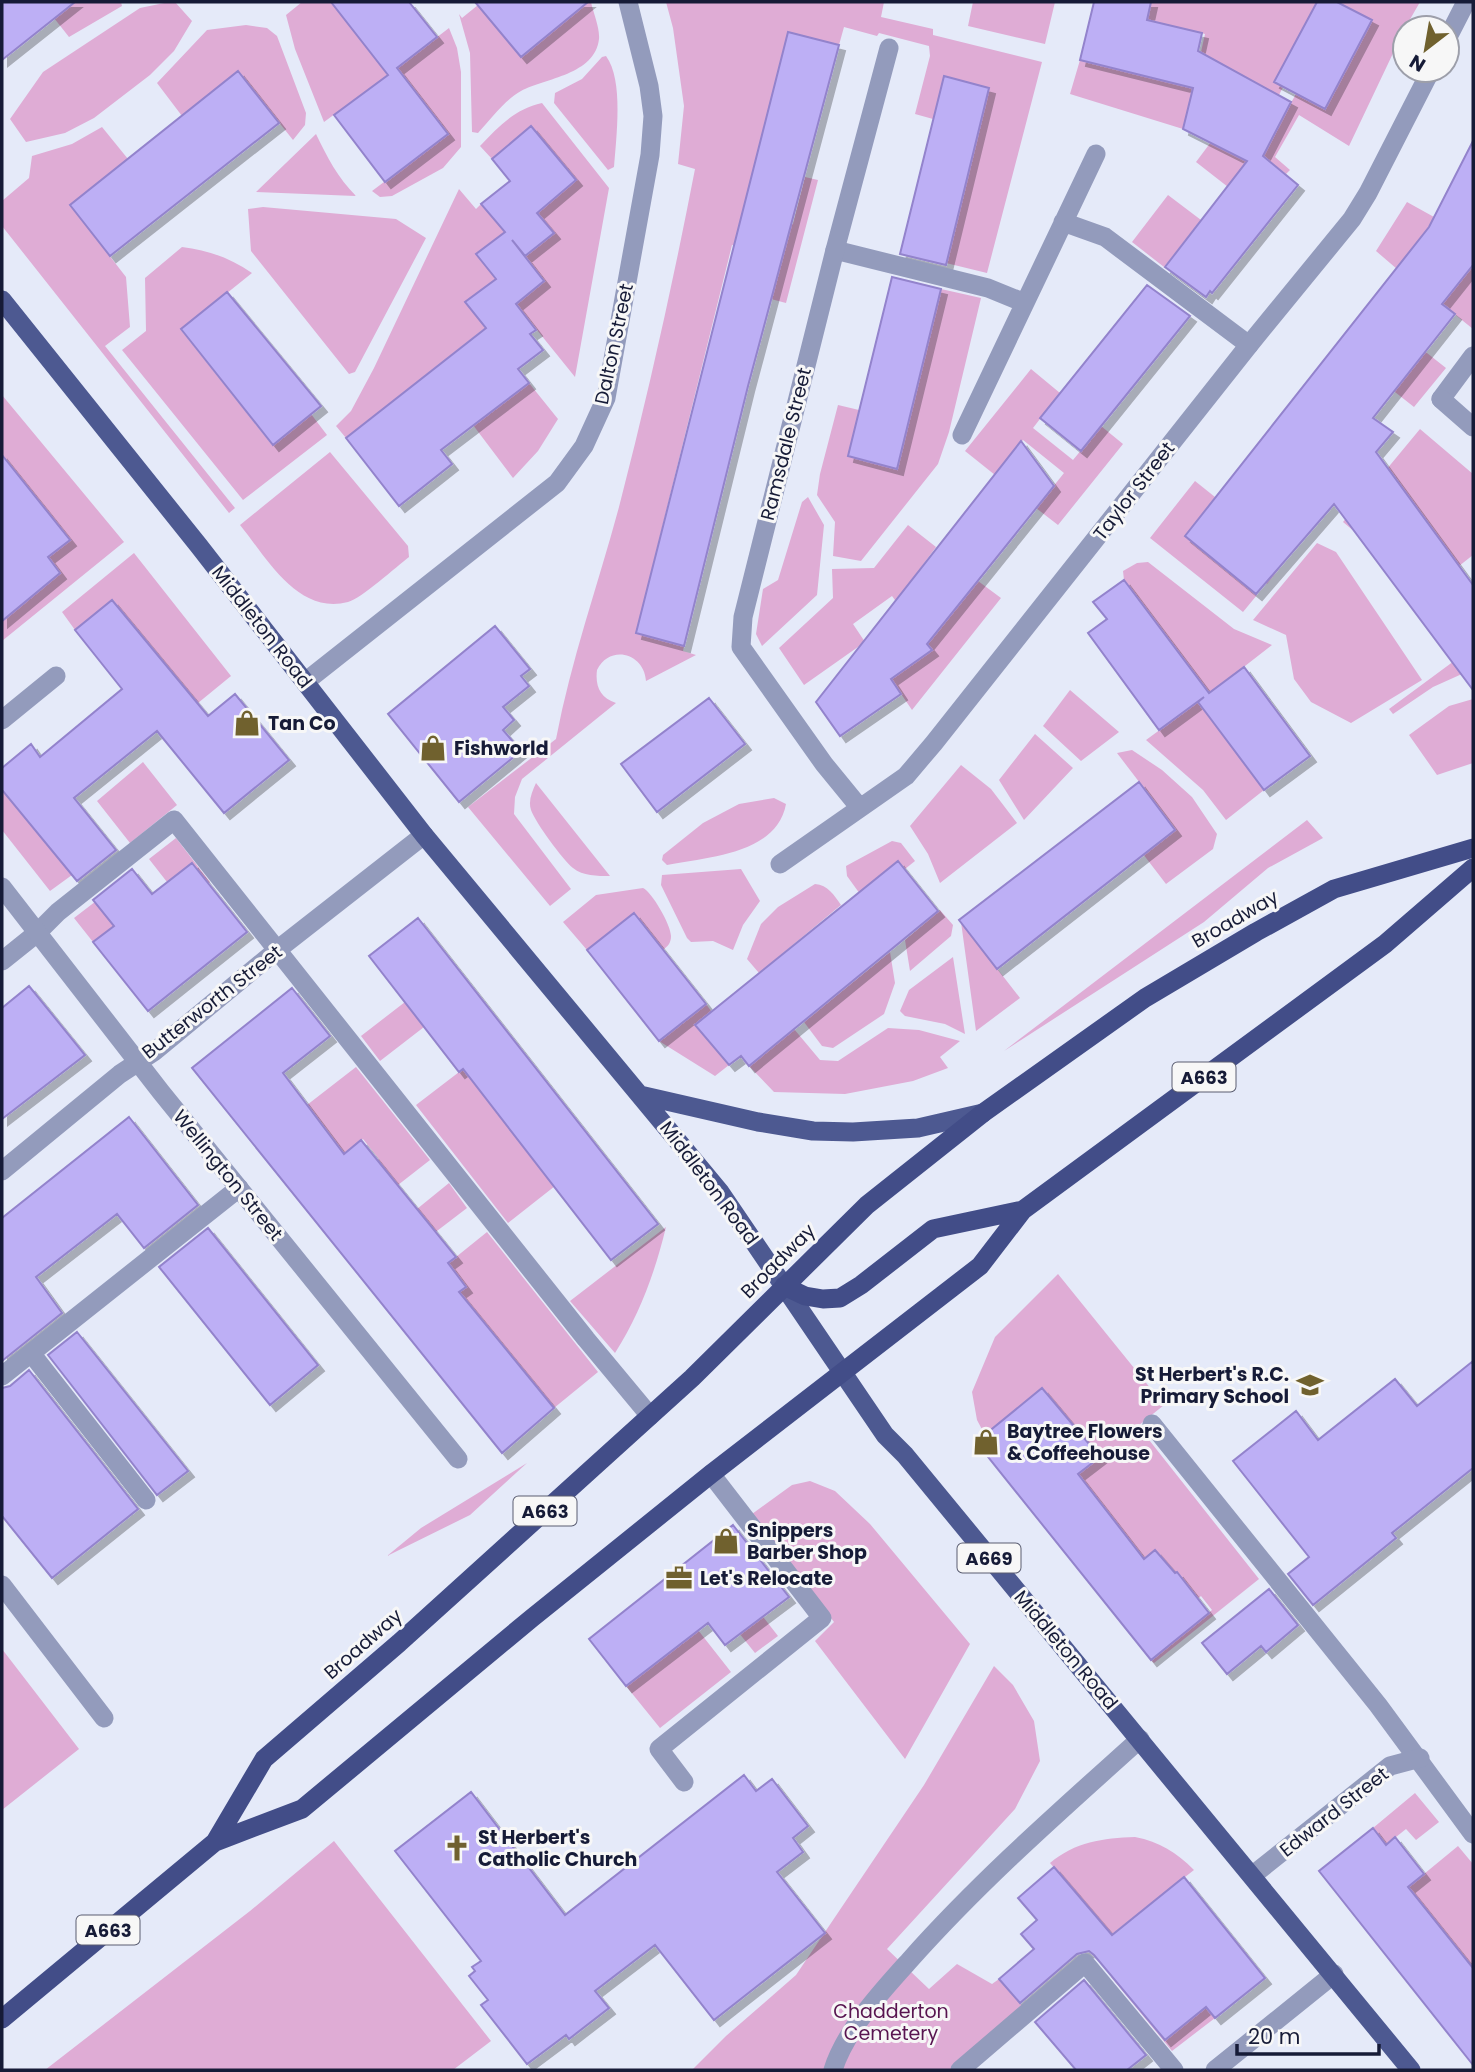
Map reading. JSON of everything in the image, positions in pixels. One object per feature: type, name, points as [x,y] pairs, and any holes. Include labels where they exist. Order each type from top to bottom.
[{"type":"highway","name":"Broadway","points":[[215,1842],[264,1759],[399,1643],[705,1366],[867,1205],[984,1113],[1145,998],[1334,889],[1473,848]]},
{"type":"highway","name":"Broadway","points":[[2,2019],[215,1842],[302,1809],[531,1618],[710,1474],[980,1266],[1023,1210],[1385,944],[1473,868]]},
{"type":"highway","points":[[784,1286],[805,1296],[823,1299],[840,1297],[861,1285],[933,1229],[1023,1210]]},
{"type":"main road","name":"Middleton Road","points":[[2,300],[424,835],[720,1192],[885,1435],[905,1455],[1253,1875],[1411,2070]]},
{"type":"main road","points":[[640,1095],[758,1122],[813,1131],[853,1132],[918,1128],[984,1113]]},
{"type":"street","name":"Dalton Street","points":[[305,682],[517,517],[557,483],[584,446],[606,398],[650,155],[653,116],[649,86],[628,2]]},
{"type":"street","name":"Ramsdale Street","points":[[860,808],[824,764],[741,647],[743,617],[835,250],[889,48]]},
{"type":"street","name":"Taylor Street","points":[[780,864],[906,776],[927,751],[1352,219],[1424,84]]},
{"type":"street","points":[[962,435],[1096,153]]},
{"type":"street","points":[[1063,222],[1105,237],[1249,345]]},
{"type":"street","points":[[835,250],[988,288],[1025,303]]},
{"type":"street","points":[[1473,356],[1441,398],[1473,427]]},
{"type":"street","points":[[2,720],[56,676]]},
{"type":"street","points":[[2,961],[58,912],[174,820],[650,1416]]},
{"type":"street","name":"Butterworth Street","points":[[2,1171],[424,835]]},
{"type":"street","name":"Wellington Street","points":[[2,887],[137,1061],[458,1458]]},
{"type":"street","points":[[2,1376],[239,1188]]},
{"type":"street","points":[[31,1353],[146,1500]]},
{"type":"street","points":[[1152,1423],[1420,1758],[1473,1834]]},
{"type":"street","points":[[684,1782],[659,1749],[822,1618],[710,1474]]},
{"type":"street","points":[[2,1585],[104,1718]]},
{"type":"street","points":[[833,2070],[839,2052],[882,1991],[935,1932],[976,1889],[1140,1739]]},
{"type":"street","name":"Edward Street","points":[[1253,1875],[1390,1766],[1420,1758]]},
{"type":"street","points":[[960,2070],[1085,1963],[1174,2070]]},
{"type":"street","points":[[1215,2070],[1334,1974]]},
{"type":"green space","points":[[75,2],[121,2],[122,6],[69,37],[54,18]]},
{"type":"green space","points":[[175,2],[192,21],[174,51],[150,75],[94,118],[65,133],[26,142],[10,119],[43,72],[140,8]]},
{"type":"green space","points":[[302,2],[331,2],[388,75],[324,122],[295,49],[286,15]]},
{"type":"green space","points":[[578,2],[591,2],[598,30],[599,39],[595,51],[588,60],[568,74],[521,91],[478,133],[472,132],[470,53],[459,14],[462,18],[478,5],[522,57],[582,6]]},
{"type":"green space","points":[[666,2],[884,2],[881,17],[933,29],[933,35],[1042,62],[987,273],[946,263],[989,88],[944,76],[933,119],[915,114],[930,56],[929,46],[844,27],[839,45],[788,32],[743,211],[793,224],[805,177],[818,180],[786,303],[771,299],[781,256],[732,245],[636,633],[684,646],[683,651],[696,655],[646,681],[644,671],[633,658],[626,655],[610,657],[597,670],[597,681],[602,695],[616,703],[522,779],[515,797],[514,814],[571,889],[550,906],[468,807],[556,739],[577,651],[630,465],[660,339],[695,169],[678,164],[684,106],[673,28]]},
{"type":"green space","points":[[973,2],[1055,2],[1045,44],[968,26]]},
{"type":"green space","points":[[1151,2],[1317,2],[1274,82],[1283,87],[1279,95],[1183,129],[1070,94],[1080,60],[1193,88],[1205,34],[1147,20]]},
{"type":"green space","points":[[1337,2],[1420,2],[1413,14],[1391,14],[1391,58],[1349,146],[1299,115],[1275,157],[1290,170],[1286,174],[1257,151],[1228,187],[1196,162],[1220,130],[1259,102],[1284,115],[1296,94],[1325,109],[1372,20]]},
{"type":"green space","points":[[246,25],[267,28],[277,36],[306,113],[305,125],[293,140],[238,71],[182,116],[157,83],[207,30]]},
{"type":"green space","points":[[449,28],[457,48],[461,72],[461,147],[443,168],[392,196],[380,197],[372,191],[448,134],[397,68]]},
{"type":"green space","points":[[606,56],[615,79],[618,110],[614,167],[608,170],[554,103],[555,93],[582,79]]},
{"type":"green space","points":[[542,103],[609,188],[575,377],[516,304],[544,281],[525,257],[554,233],[537,213],[576,180],[531,127],[492,159],[480,146],[516,114]]},
{"type":"green space","points":[[102,127],[128,159],[70,205],[126,277],[130,327],[105,346],[235,508],[229,513],[2,226],[2,201],[29,178],[32,156],[72,144]]},
{"type":"green space","points":[[316,134],[333,167],[356,196],[256,192]]},
{"type":"green space","points":[[459,189],[476,209],[481,204],[505,232],[477,254],[496,279],[466,302],[485,328],[346,438],[336,426],[351,411],[374,368]]},
{"type":"green space","points":[[1168,195],[1201,220],[1164,267],[1132,242]]},
{"type":"green space","points":[[1407,202],[1434,217],[1441,203],[1473,220],[1473,329],[1442,304],[1427,230],[1397,269],[1376,251]]},
{"type":"green space","points":[[263,207],[396,219],[426,238],[355,372],[349,374],[251,251],[248,209]]},
{"type":"green space","points":[[182,247],[218,256],[252,273],[181,330],[272,445],[311,414],[327,435],[243,500],[122,350],[146,331],[145,278]]},
{"type":"green space","points":[[941,289],[981,298],[949,432],[938,464],[861,561],[833,556],[835,522],[817,495],[838,405],[859,410],[848,456],[897,468]]},
{"type":"green space","points":[[1413,342],[1446,368],[1414,407],[1381,381]]},
{"type":"green space","points":[[1031,369],[1060,393],[1033,428],[1073,460],[1101,426],[1123,444],[1058,525],[1036,508],[1064,473],[1023,440],[995,475],[965,451]]},
{"type":"green space","points":[[529,383],[558,419],[538,451],[513,478],[473,425]]},
{"type":"green space","points":[[2,395],[124,542],[2,641],[2,621],[60,573],[48,557],[70,540],[2,455]]},
{"type":"green space","points":[[1420,429],[1473,474],[1473,555],[1459,566],[1406,494],[1355,532],[1343,522]]},
{"type":"green space","points":[[330,452],[408,546],[409,557],[354,600],[330,604],[313,600],[285,581],[240,525]]},
{"type":"green space","points":[[1195,481],[1215,497],[1185,536],[1229,572],[1260,534],[1289,556],[1267,584],[1247,567],[1238,579],[1257,595],[1243,612],[1150,538]]},
{"type":"green space","points":[[808,497],[824,525],[817,595],[762,646],[756,634],[763,589],[778,580],[802,502]]},
{"type":"green space","points":[[908,525],[936,547],[908,585],[948,617],[978,581],[1001,598],[912,710],[891,679],[932,650],[892,596],[853,624],[865,642],[804,685],[779,648],[833,598],[832,569],[874,568]]},
{"type":"green space","points":[[1317,543],[1336,552],[1422,680],[1351,723],[1311,702],[1294,679],[1286,635],[1253,620]]},
{"type":"green space","points":[[134,553],[231,676],[198,703],[113,600],[75,630],[62,612]]},
{"type":"green space","points":[[1148,562],[1234,629],[1272,645],[1209,694],[1124,580],[1123,571],[1137,563]]},
{"type":"green space","points":[[1473,647],[1473,669],[1433,687],[1393,714],[1389,709]]},
{"type":"green space","points":[[1070,690],[1119,732],[1081,761],[1043,726]]},
{"type":"green space","points":[[1473,699],[1473,763],[1437,775],[1409,735],[1449,706]]},
{"type":"green space","points":[[1198,702],[1264,790],[1226,820],[1203,790],[1146,740]]},
{"type":"green space","points":[[1035,734],[1073,768],[1024,820],[999,780]]},
{"type":"green space","points":[[1132,750],[1162,770],[1192,797],[1217,834],[1213,849],[1166,884],[1143,854],[1175,829],[1117,753]]},
{"type":"green space","points":[[143,762],[177,805],[130,843],[97,801]]},
{"type":"green space","points":[[961,765],[991,789],[1017,823],[940,883],[928,854],[910,826]]},
{"type":"green space","points":[[536,783],[610,876],[577,871],[556,849],[530,807]]},
{"type":"green space","points":[[2,790],[72,875],[50,891],[2,830]]},
{"type":"green space","points":[[774,798],[786,804],[780,821],[769,834],[755,843],[702,859],[667,865],[662,860],[663,855],[703,823],[739,804]]},
{"type":"green space","points":[[1307,820],[1323,838],[1268,868],[1204,922],[1004,1051]]},
{"type":"green space","points":[[176,838],[210,882],[199,890],[183,870],[167,882],[149,859]]},
{"type":"green space","points":[[892,841],[901,843],[915,861],[905,869],[899,862],[860,894],[847,876],[846,866]]},
{"type":"green space","points":[[741,869],[760,901],[743,925],[733,950],[713,941],[691,942],[661,885],[662,875]]},
{"type":"green space","points":[[815,884],[827,888],[841,905],[759,973],[747,959],[761,924],[778,907]]},
{"type":"green space","points":[[643,888],[656,902],[670,931],[670,942],[663,950],[587,950],[563,922],[596,895]]},
{"type":"green space","points":[[100,898],[134,941],[93,942],[74,918]]},
{"type":"green space","points":[[940,910],[953,925],[951,936],[910,971],[905,940]]},
{"type":"green space","points":[[961,922],[1020,998],[976,1031]]},
{"type":"green space","points":[[890,952],[895,983],[884,1014],[833,1048],[822,1046],[804,1022]]},
{"type":"green space","points":[[953,957],[965,1034],[945,1024],[905,1016],[900,1011],[909,990]]},
{"type":"green space","points":[[405,1002],[424,1027],[380,1061],[361,1036]]},
{"type":"green space","points":[[706,1004],[714,1015],[704,1036],[729,1065],[715,1076],[659,1041]]},
{"type":"green space","points":[[888,1028],[919,1030],[960,1041],[940,1057],[948,1068],[913,1081],[845,1094],[774,1092],[749,1066],[794,1029],[820,1060],[838,1061]]},
{"type":"green space","points":[[356,1067],[430,1160],[398,1185],[361,1174],[379,1159],[363,1139],[344,1153],[307,1105]]},
{"type":"green space","points":[[463,1069],[555,1186],[508,1223],[416,1105]]},
{"type":"green space","points":[[449,1183],[467,1208],[416,1247],[417,1209]]},
{"type":"green space","points":[[666,1227],[646,1292],[615,1353],[570,1301]]},
{"type":"green space","points":[[487,1232],[598,1372],[554,1408],[465,1300],[454,1296],[466,1287],[459,1277],[435,1274]]},
{"type":"green space","points":[[1058,1274],[1164,1405],[1138,1426],[1259,1579],[1154,1663],[1151,1660],[1212,1610],[1201,1596],[1182,1611],[1189,1587],[1177,1572],[1162,1584],[1166,1562],[1155,1550],[1144,1559],[1078,1475],[1099,1457],[1086,1440],[1043,1422],[1059,1408],[1043,1388],[985,1435],[977,1420],[972,1392],[995,1337]]},
{"type":"green space","points":[[527,1463],[470,1515],[387,1556],[421,1528]]},
{"type":"green space","points":[[810,1481],[835,1491],[870,1524],[970,1644],[905,1759],[815,1641],[834,1622],[752,1514],[792,1485]]},
{"type":"green space","points":[[746,1595],[778,1636],[755,1653],[723,1613]]},
{"type":"green space","points":[[698,1630],[731,1672],[660,1728],[626,1686]]},
{"type":"green space","points":[[2,1649],[79,1749],[2,1810]]},
{"type":"green space","name":"Chadderton Cemetery","points":[[994,1666],[1013,1685],[1034,1721],[1040,1761],[1015,1809],[887,1949],[929,1989],[957,1964],[992,1984],[999,1979],[1024,2008],[951,2070],[692,2070],[726,2036],[796,1975],[924,1785]]},
{"type":"green space","points":[[1415,1793],[1439,1822],[1416,1840],[1406,1829],[1386,1845],[1373,1828]]},
{"type":"green space","points":[[1135,1837],[1167,1849],[1194,1870],[1103,1941],[1097,1917],[1050,1863],[1069,1850],[1090,1842]]},
{"type":"green space","points":[[334,1841],[491,2041],[453,2070],[45,2070],[250,1911]]},
{"type":"green space","points":[[1458,1846],[1473,1864],[1473,1968],[1407,1888]]},
{"type":"green space","points":[[1132,1960],[1172,2034],[1206,2007],[1215,2018],[1172,2051],[1111,1977]]},
{"type":"building","points":[[2,2],[75,2],[2,60]]},
{"type":"building","points":[[331,2],[409,2],[437,37],[397,68],[448,134],[385,182],[334,115],[388,75]]},
{"type":"building","points":[[475,2],[588,2],[521,57]]},
{"type":"building","points":[[1094,2],[1151,2],[1147,20],[1202,33],[1198,51],[1291,102],[1263,156],[1298,185],[1206,297],[1165,267],[1247,161],[1183,129],[1193,88],[1080,60]]},
{"type":"building","points":[[1317,2],[1337,2],[1372,20],[1325,109],[1274,82]]},
{"type":"building","points":[[788,32],[839,45],[748,386],[684,646],[636,633]]},
{"type":"building","points":[[238,71],[279,123],[110,256],[70,205]]},
{"type":"building","points":[[944,76],[989,88],[946,265],[900,254]]},
{"type":"building","points":[[531,126],[576,180],[537,213],[554,233],[525,256],[512,240],[544,281],[516,304],[536,330],[530,334],[543,350],[518,369],[529,383],[441,450],[452,464],[399,506],[346,438],[486,328],[465,302],[496,279],[476,254],[505,232],[481,204],[510,181],[492,159]]},
{"type":"building","points":[[1473,141],[1473,265],[1442,304],[1455,314],[1373,418],[1393,432],[1376,452],[1473,585],[1473,690],[1334,504],[1256,594],[1185,536],[1429,227]]},
{"type":"building","points":[[892,277],[941,289],[897,469],[848,456]]},
{"type":"building","points":[[1147,285],[1190,316],[1081,451],[1040,418]]},
{"type":"building","points":[[227,292],[321,406],[273,445],[181,329]]},
{"type":"building","points":[[1021,441],[1054,486],[927,644],[932,650],[891,679],[901,694],[840,736],[816,702]]},
{"type":"building","points":[[2,455],[70,540],[48,557],[60,573],[2,621]]},
{"type":"building","points":[[1124,580],[1209,693],[1244,667],[1310,756],[1264,790],[1198,702],[1204,697],[1159,730],[1088,633],[1107,619],[1093,602]]},
{"type":"building","points":[[112,600],[208,716],[235,694],[289,760],[224,813],[157,731],[74,798],[116,850],[77,881],[2,790],[2,768],[31,744],[40,757],[122,689],[75,630]]},
{"type":"building","points":[[495,626],[530,669],[521,676],[529,686],[503,707],[514,720],[503,730],[521,751],[459,802],[388,714]]},
{"type":"building","points":[[709,698],[745,744],[657,812],[621,764]]},
{"type":"building","points":[[1139,782],[1175,830],[997,969],[959,920]]},
{"type":"building","points":[[898,861],[938,911],[749,1066],[741,1056],[729,1065],[695,1025]]},
{"type":"building","points":[[192,863],[247,932],[148,1011],[93,942],[114,926],[93,900],[132,869],[152,894]]},
{"type":"building","points":[[634,913],[706,1004],[659,1041],[587,950]]},
{"type":"building","points":[[418,918],[658,1224],[611,1260],[463,1069],[459,1072],[369,956]]},
{"type":"building","points":[[29,986],[85,1055],[2,1119],[2,1008]]},
{"type":"building","points":[[292,988],[330,1036],[283,1073],[344,1154],[361,1140],[456,1257],[448,1263],[466,1287],[459,1292],[554,1408],[502,1453],[192,1068]]},
{"type":"building","points":[[129,1117],[198,1205],[144,1248],[117,1214],[36,1277],[62,1313],[2,1361],[2,1218]]},
{"type":"building","points":[[208,1228],[318,1365],[270,1405],[159,1267]]},
{"type":"building","points":[[77,1332],[188,1471],[157,1495],[48,1355]]},
{"type":"building","points":[[1473,1361],[1473,1468],[1392,1533],[1396,1538],[1313,1605],[1288,1574],[1309,1557],[1233,1461],[1296,1411],[1318,1440],[1395,1379],[1417,1406]]},
{"type":"building","points":[[29,1370],[138,1509],[52,1578],[2,1516],[2,1388],[10,1386]]},
{"type":"building","points":[[1042,1388],[1100,1457],[1078,1474],[1144,1559],[1155,1550],[1175,1573],[1177,1572],[1209,1613],[1151,1660],[976,1442]]},
{"type":"building","points":[[733,1525],[789,1597],[725,1645],[708,1623],[626,1686],[589,1639]]},
{"type":"building","points":[[1269,1589],[1298,1625],[1266,1652],[1261,1646],[1227,1674],[1202,1643]]},
{"type":"building","points":[[744,1775],[756,1791],[772,1779],[808,1826],[793,1838],[803,1852],[777,1872],[825,1933],[714,2020],[655,1945],[595,1991],[609,2008],[569,2039],[566,2035],[527,2064],[481,2005],[488,2000],[469,1976],[475,1971],[472,1967],[481,1961],[395,1851],[471,1792],[565,1915]]},
{"type":"building","points":[[1373,1828],[1386,1845],[1395,1837],[1424,1874],[1408,1887],[1473,1968],[1473,2065],[1319,1871]]},
{"type":"building","points":[[1054,1867],[1112,1935],[1184,1877],[1265,1978],[1215,2018],[1206,2007],[1165,2040],[1089,1951],[1077,1954],[1020,2003],[999,1979],[1034,1949],[1021,1934],[1037,1920],[1018,1898]]},
{"type":"building","points":[[1084,1980],[1146,2055],[1127,2070],[1076,2070],[1035,2022]]},
{"type":"place","name":"Tan Co","points":[[247,723]]},
{"type":"place","name":"Fishworld","points":[[433,748]]},
{"type":"place","name":"St Herbert's R.C. Primary School","points":[[1310,1385]]},
{"type":"place","name":"Baytree Flowers & Coffeehouse","points":[[986,1442]]},
{"type":"place","name":"Snippers Barber Shop","points":[[726,1541]]},
{"type":"place","name":"Let's Relocate","points":[[679,1578]]},
{"type":"place","name":"St Herbert's Catholic Church","points":[[457,1848]]}]
